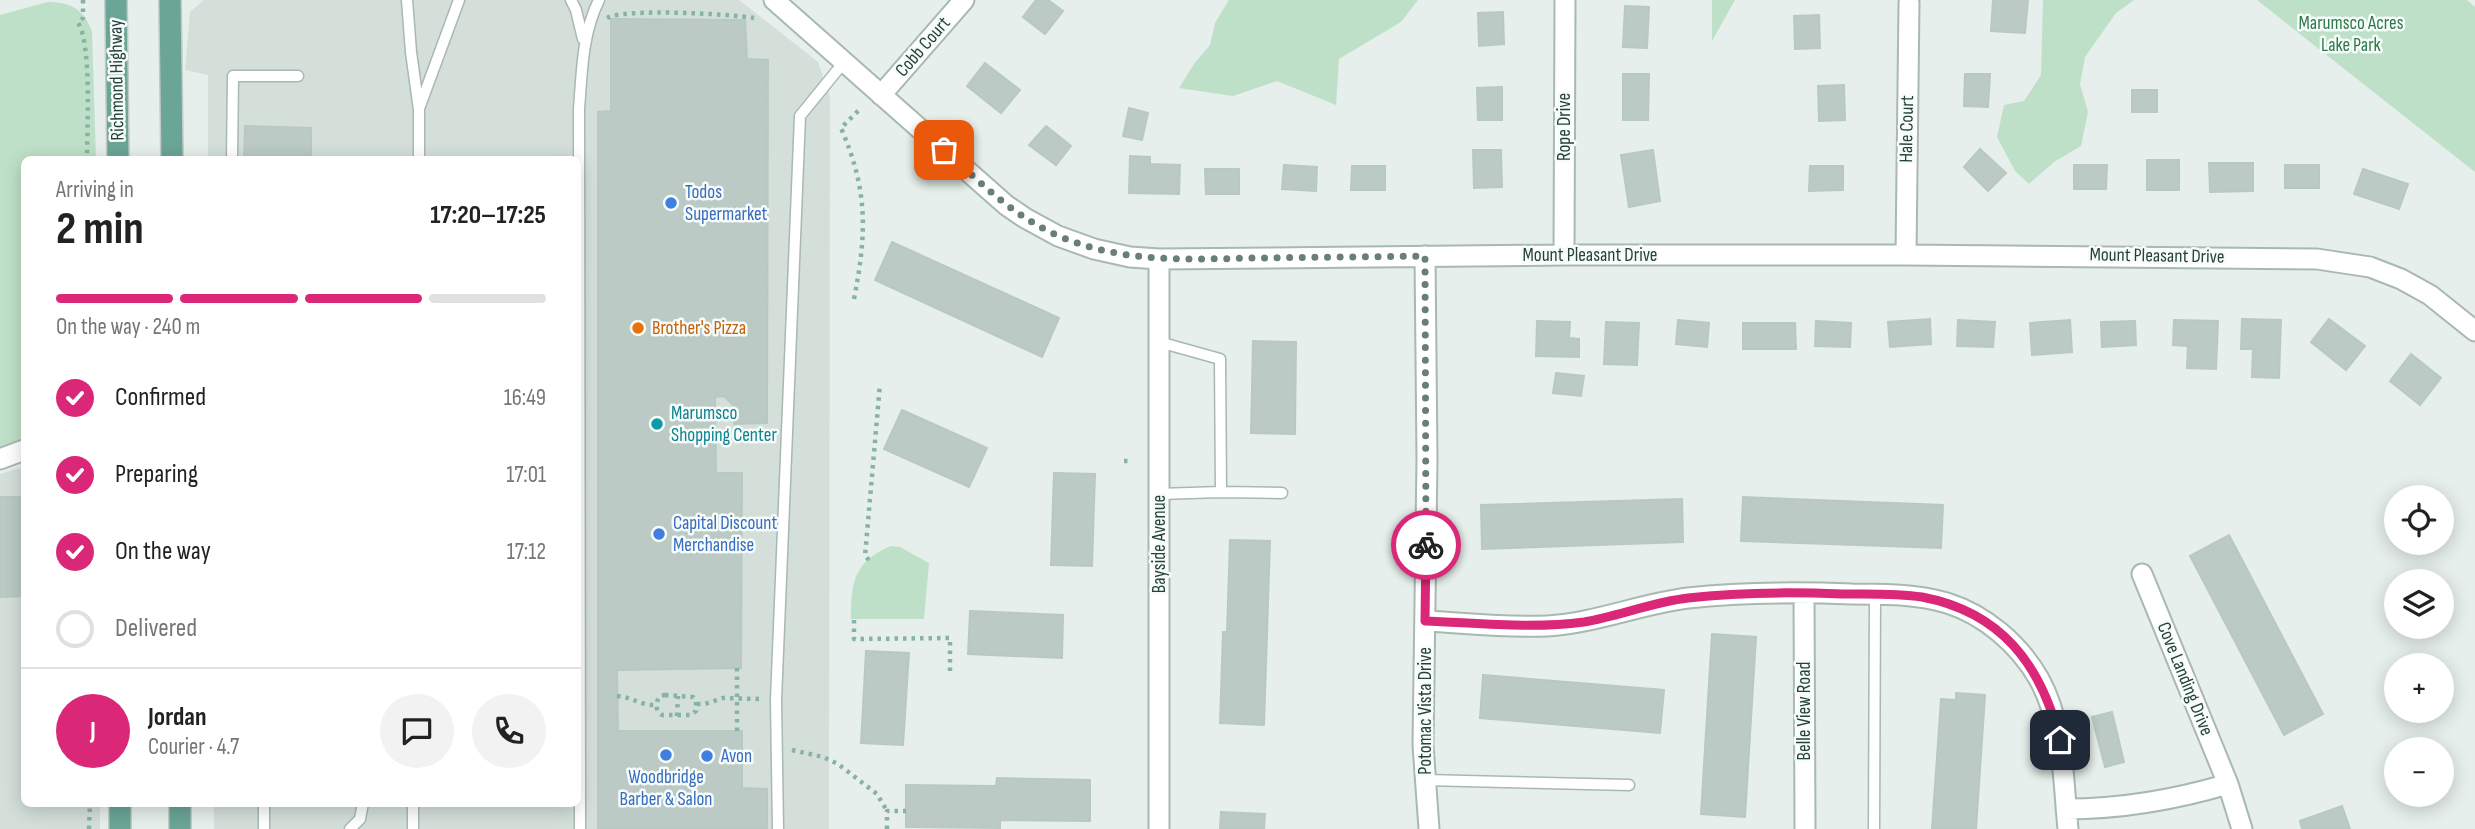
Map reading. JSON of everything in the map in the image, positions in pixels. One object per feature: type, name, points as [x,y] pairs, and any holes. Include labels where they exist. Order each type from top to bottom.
[{"type":"main road","name":"Richmond Highway","points":[[116,0],[118,156]]},
{"type":"main road","points":[[170,0],[172,156]]},
{"type":"main road","points":[[120,807],[120,829]]},
{"type":"main road","points":[[180,807],[180,829]]},
{"type":"street","name":"Mount Pleasant Drive","points":[[774,0],[1006,205],[1058,236],[1094,249],[1130,257],[2089,255],[2337,260],[2370,267],[2401,278],[2430,295],[2475,331]]},
{"type":"street","name":"Cobb Court","points":[[881,95],[964,0]]},
{"type":"street","name":"Rope Drive","points":[[1564,0],[1564,255]]},
{"type":"street","name":"Hale Court","points":[[1906,255],[1909,3]]},
{"type":"street","name":"Potomac Vista Drive","points":[[1425,256],[1427,459],[1423,744],[1429,829]]},
{"type":"street","name":"Bayside Avenue","points":[[1159,259],[1159,829]]},
{"type":"street","points":[[0,459],[21,451]]},
{"type":"street","name":"Cove Landing Drive","points":[[2142,573],[2228,784],[2242,829]]},
{"type":"street","points":[[1425,621],[1546,626],[1587,621],[1687,598],[1804,593],[1919,597],[1948,603],[2000,632],[2021,654],[2039,680],[2052,709],[2060,740],[2067,819],[2105,809],[2154,803],[2228,784]]},
{"type":"street","name":"Belle View Road","points":[[1804,593],[1805,829]]},
{"type":"lane","points":[[407,0],[419,110],[419,156]]},
{"type":"lane","points":[[419,110],[459,0]]},
{"type":"lane","points":[[571,0],[584,43]]},
{"type":"lane","points":[[579,156],[579,109],[584,43],[590,19],[599,0]]},
{"type":"lane","points":[[778,829],[776,700],[800,116],[844,62]]},
{"type":"lane","points":[[232,156],[233,76],[298,76]]},
{"type":"lane","points":[[1159,342],[1220,359],[1221,492]]},
{"type":"lane","points":[[1159,494],[1282,493]]},
{"type":"lane","points":[[1874,829],[1875,594]]},
{"type":"lane","points":[[1424,780],[1629,785]]},
{"type":"lane","points":[[264,807],[264,829]]},
{"type":"lane","points":[[350,829],[360,819],[362,807]]},
{"type":"lane","points":[[413,807],[413,829]]},
{"type":"lane","points":[[580,807],[580,829]]},
{"type":"path","points":[[83,0],[83,18],[78,23],[83,38],[86,77],[87,156]]},
{"type":"path","points":[[606,18],[626,13],[736,15],[754,18]]},
{"type":"path","points":[[854,299],[862,257],[864,208],[855,163],[841,128],[859,110]]},
{"type":"path","points":[[869,560],[865,556],[880,384]]},
{"type":"path","points":[[854,620],[854,639],[950,638],[950,676]]},
{"type":"path","points":[[737,668],[737,731]]},
{"type":"path","points":[[617,696],[643,705],[656,705]]},
{"type":"path","points":[[656,705],[660,696],[690,696],[697,704],[723,698],[776,700]]},
{"type":"path","points":[[677,716],[678,696]]},
{"type":"path","points":[[656,705],[662,715],[677,716],[693,714],[697,704]]},
{"type":"path","points":[[777,745],[836,762],[877,794],[887,811],[887,829]]},
{"type":"path","points":[[89,829],[90,807]]},
{"type":"path","points":[[887,811],[906,811]]},
{"type":"shaded area","points":[[204,0],[739,0],[818,62],[830,96],[829,829],[214,829],[214,807],[581,807],[581,156],[208,156],[208,75],[185,70],[190,12]]},
{"type":"shaded area","points":[[21,468],[21,807],[100,807],[100,829],[0,829],[0,474]]},
{"type":"green space","points":[[1229,0],[1418,0],[1401,22],[1339,59],[1336,105],[1277,81],[1233,96],[1179,88],[1210,45],[1215,23]]},
{"type":"green space","points":[[1712,0],[1735,0],[1712,41]]},
{"type":"green space","points":[[2043,0],[2134,0],[2116,13],[2085,57],[2080,84],[2088,112],[2081,146],[2054,162],[2029,184],[2015,171],[1997,137],[2004,105],[2024,101],[2041,75]]},
{"type":"green space","name":"Marumsco Acres Lake Park","points":[[2257,0],[2467,0],[2475,7],[2475,172]]},
{"type":"green space","points":[[48,2],[70,6],[85,18],[92,32],[96,156],[21,156],[21,441],[0,448],[0,15]]},
{"type":"green space","points":[[891,546],[900,547],[929,563],[924,619],[851,619],[852,595],[857,575],[869,559]]},
{"type":"building","points":[[1036,0],[1048,0],[1063,11],[1045,34],[1023,17]]},
{"type":"building","points":[[1993,0],[2028,0],[2025,33],[1991,31]]},
{"type":"building","points":[[1625,6],[1649,7],[1647,48],[1623,47]]},
{"type":"building","points":[[1503,12],[1504,44],[1479,46],[1478,13]]},
{"type":"building","points":[[1819,15],[1820,48],[1795,49],[1794,16]]},
{"type":"building","name":"Marumsco Shopping Center","points":[[611,19],[745,20],[747,59],[768,60],[767,423],[734,424],[734,406],[724,396],[715,397],[716,473],[742,473],[741,668],[617,670],[618,731],[742,731],[742,788],[767,789],[767,829],[598,829],[598,112],[611,111]]},
{"type":"building","points":[[985,63],[1020,90],[1001,113],[967,86]]},
{"type":"building","points":[[1623,74],[1649,74],[1648,120],[1623,120]]},
{"type":"building","points":[[1965,74],[1990,74],[1988,107],[1964,106]]},
{"type":"building","points":[[1844,85],[1845,120],[1819,121],[1818,86]]},
{"type":"building","points":[[1502,87],[1502,120],[1478,120],[1477,88]]},
{"type":"building","points":[[2132,90],[2157,90],[2157,112],[2132,112]]},
{"type":"building","points":[[1129,108],[1148,113],[1142,140],[1123,136]]},
{"type":"building","points":[[245,126],[311,128],[311,156],[244,156]]},
{"type":"building","points":[[1046,126],[1071,146],[1056,165],[1029,145]]},
{"type":"building","points":[[1980,149],[2006,173],[1988,191],[1964,167]]},
{"type":"building","points":[[1473,150],[1501,150],[1502,187],[1474,188]]},
{"type":"building","points":[[1653,150],[1660,201],[1629,207],[1621,155]]},
{"type":"building","points":[[1130,156],[1150,157],[1150,164],[1180,165],[1179,194],[1129,193]]},
{"type":"building","points":[[2147,160],[2179,160],[2179,190],[2147,190]]},
{"type":"building","points":[[2209,163],[2253,163],[2253,191],[2210,192]]},
{"type":"building","points":[[1284,165],[1317,167],[1316,191],[1282,189]]},
{"type":"building","points":[[2074,165],[2107,165],[2106,189],[2074,189]]},
{"type":"building","points":[[2285,165],[2319,165],[2319,188],[2285,188]]},
{"type":"building","points":[[1352,166],[1385,166],[1385,190],[1351,190]]},
{"type":"building","points":[[1810,166],[1843,166],[1843,190],[1809,191]]},
{"type":"building","points":[[1205,169],[1239,169],[1239,194],[1206,194]]},
{"type":"building","points":[[2363,169],[2408,184],[2399,209],[2354,194]]},
{"type":"building","points":[[892,242],[1059,318],[1042,357],[875,280]]},
{"type":"building","points":[[1930,319],[1931,344],[1890,347],[1888,322]]},
{"type":"building","points":[[2242,319],[2281,320],[2279,378],[2252,377],[2253,349],[2241,349]]},
{"type":"building","points":[[2329,319],[2365,346],[2346,370],[2311,342]]},
{"type":"building","points":[[1678,320],[1709,323],[1707,347],[1676,344]]},
{"type":"building","points":[[1958,320],[1995,322],[1993,347],[1957,346]]},
{"type":"building","points":[[2070,320],[2072,352],[2032,355],[2030,323]]},
{"type":"building","points":[[2174,320],[2218,321],[2216,369],[2187,368],[2188,346],[2173,345]]},
{"type":"building","points":[[1537,321],[1570,322],[1569,338],[1579,339],[1579,357],[1536,356]]},
{"type":"building","points":[[1816,321],[1851,323],[1850,347],[1815,346]]},
{"type":"building","points":[[2135,321],[2136,345],[2102,347],[2101,322]]},
{"type":"building","points":[[1606,322],[1639,323],[1637,365],[1604,364]]},
{"type":"building","points":[[1743,323],[1795,323],[1796,349],[1743,349]]},
{"type":"building","points":[[1253,341],[1296,342],[1295,434],[1251,433]]},
{"type":"building","points":[[2411,354],[2441,378],[2420,405],[2390,381]]},
{"type":"building","points":[[1556,373],[1584,376],[1581,396],[1553,393]]},
{"type":"building","points":[[902,410],[987,448],[969,487],[884,449]]},
{"type":"building","points":[[1054,473],[1095,474],[1092,566],[1051,565]]},
{"type":"building","points":[[0,497],[21,497],[21,596],[0,597]]},
{"type":"building","points":[[1743,497],[1943,505],[1941,548],[1741,541]]},
{"type":"building","points":[[1682,499],[1683,542],[1482,549],[1481,505]]},
{"type":"building","points":[[2229,535],[2323,714],[2284,735],[2190,556]]},
{"type":"building","points":[[1230,540],[1270,541],[1264,725],[1220,723]]},
{"type":"building","points":[[970,611],[1063,615],[1062,658],[968,654]]},
{"type":"building","points":[[1712,634],[1756,637],[1745,817],[1701,814]]},
{"type":"building","points":[[866,651],[909,653],[903,745],[861,743]]},
{"type":"building","points":[[1483,675],[1664,690],[1660,733],[1480,718]]},
{"type":"building","points":[[1956,693],[1985,695],[1976,829],[1932,829],[1941,699],[1956,700]]},
{"type":"building","points":[[2112,712],[2124,762],[2105,767],[2092,717]]},
{"type":"building","points":[[997,778],[1090,780],[1090,821],[1000,820],[1000,828],[906,827],[906,785],[996,786]]},
{"type":"building","points":[[2342,806],[2350,829],[2302,829],[2300,821]]},
{"type":"building","points":[[1221,812],[1265,814],[1264,829],[1220,829]]},
{"type":"way so far","points":[[944,150],[1006,205],[1025,218],[1058,236],[1094,249],[1130,257],[1425,256],[1426,545]]},
{"type":"place","name":"Todos Supermarket","points":[[671,203]]},
{"type":"place","name":"Brother's Pizza","points":[[638,328]]},
{"type":"place","name":"Marumsco Shopping Center","points":[[657,424]]},
{"type":"place","name":"Capital Discount Merchandise","points":[[659,534]]},
{"type":"place","name":"Woodbridge Barber & Salon","points":[[666,755]]},
{"type":"place","name":"Avon","points":[[707,756]]},
{"type":"route","points":[[1426,545],[1425,621],[1546,626],[1587,621],[1687,598],[1804,593],[1919,597],[1948,603],[2000,632],[2021,654],[2039,680],[2052,709],[2060,740]]}]
